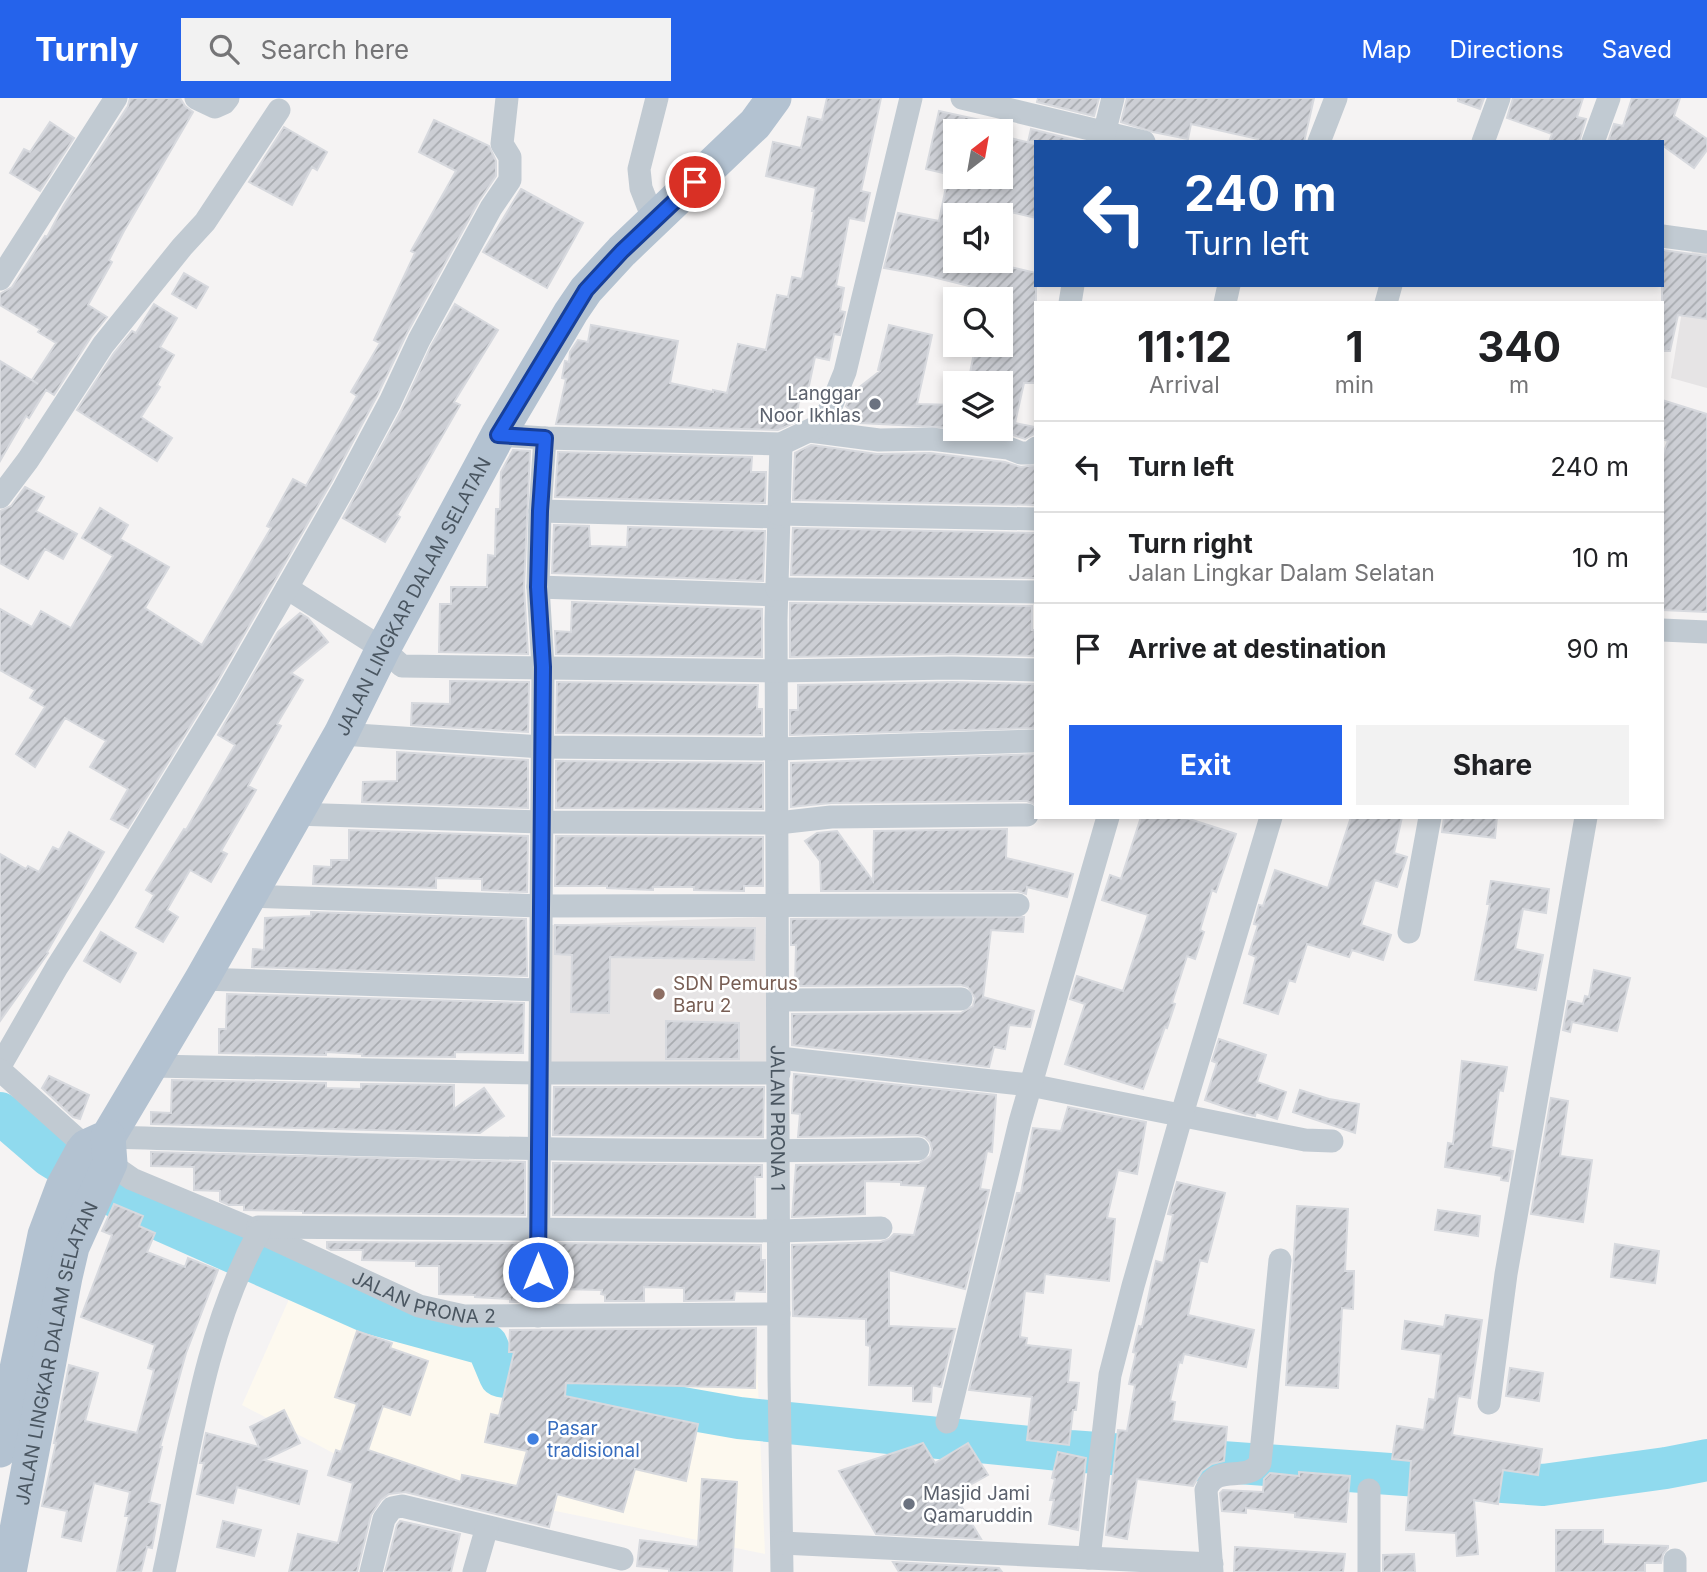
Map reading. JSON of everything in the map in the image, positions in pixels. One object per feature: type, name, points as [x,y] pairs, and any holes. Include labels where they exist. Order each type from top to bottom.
[{"type":"main road","name":"JALAN LINGKAR DALAM SELATAN","points":[[9,1572],[10,1456],[99,1164],[151,1066],[341,734],[383,649],[498,435],[586,290],[654,220],[755,124],[774,98]]},
{"type":"street","points":[[0,279],[116,98]]},
{"type":"street","points":[[196,98],[215,107],[228,98]]},
{"type":"street","points":[[0,1068],[57,967],[162,801],[287,588],[390,402],[419,340],[491,208],[510,180],[510,157],[502,144],[507,98]]},
{"type":"street","points":[[654,220],[641,188],[639,169],[657,98]]},
{"type":"street","points":[[498,435],[781,443],[821,425],[845,372],[911,98]]},
{"type":"street","points":[[962,98],[1103,137],[1128,140]]},
{"type":"street","points":[[1103,137],[1113,98]]},
{"type":"street","points":[[1320,140],[1336,98]]},
{"type":"street","points":[[1484,140],[1499,98]]},
{"type":"street","points":[[1594,140],[1609,98]]},
{"type":"street","points":[[0,497],[28,460],[103,345],[205,222],[279,110]]},
{"type":"street","points":[[1664,236],[1707,242]]},
{"type":"street","points":[[810,431],[879,440],[931,439],[1008,448],[1021,453],[1030,453],[1034,450]]},
{"type":"street","points":[[538,1316],[543,667],[538,587],[545,438]]},
{"type":"street","name":"JALAN PRONA 1","points":[[781,443],[776,620],[782,1572]]},
{"type":"street","points":[[540,511],[1034,519]]},
{"type":"street","points":[[538,587],[777,592],[1034,592]]},
{"type":"street","points":[[287,588],[383,649],[402,666],[777,671],[952,668],[1034,670]]},
{"type":"street","points":[[1664,630],[1707,632]]},
{"type":"street","points":[[341,734],[542,747],[777,749],[1033,741]]},
{"type":"street","points":[[294,814],[542,822],[778,823],[831,817],[1027,815]]},
{"type":"street","points":[[947,1422],[1030,1085],[1107,819]]},
{"type":"street","points":[[1089,1558],[1110,1375],[1182,1114],[1270,819]]},
{"type":"street","points":[[1409,932],[1430,819]]},
{"type":"street","points":[[1489,1404],[1506,1274],[1586,819]]},
{"type":"street","points":[[249,895],[541,906],[1018,905]]},
{"type":"street","points":[[202,979],[540,990]]},
{"type":"street","points":[[779,1000],[961,999]]},
{"type":"street","points":[[151,1066],[539,1073],[779,1066],[1030,1085],[1305,1140],[1332,1141]]},
{"type":"street","name":"JALAN PRONA 2","points":[[0,1068],[99,1164],[419,1306],[464,1316],[779,1314]]},
{"type":"street","points":[[99,1164],[539,1150],[779,1152],[918,1149]]},
{"type":"street","points":[[164,1572],[203,1382],[254,1234],[538,1227],[779,1231],[881,1228]]},
{"type":"street","points":[[782,1543],[977,1562],[1065,1564],[1089,1558],[1212,1568],[1206,1490],[1209,1482],[1215,1476],[1252,1471],[1260,1463],[1280,1260]]},
{"type":"street","points":[[1368,1490],[1369,1572]]},
{"type":"street","points":[[371,1572],[384,1519],[391,1508],[402,1506],[487,1527],[582,1562],[622,1559]]},
{"type":"street","points":[[474,1572],[487,1527]]},
{"type":"shaded area","points":[[1693,244],[1707,246],[1707,388],[1671,378]]},
{"type":"shaded area","name":"SDN Pemurus Baru 2","points":[[765,917],[770,1067],[549,1063],[550,925]]},
{"type":"shaded area","name":"Pasar tradisional","points":[[290,1297],[388,1342],[756,1337],[765,1554],[371,1473],[242,1405]]},
{"type":"building","points":[[130,98],[180,98],[193,112],[124,231],[109,260],[112,262],[88,305],[107,317],[54,395],[46,390],[29,418],[26,416],[0,461],[0,361],[38,384],[32,380],[56,343],[38,332],[40,329],[0,305],[0,294],[12,287],[45,236],[47,237],[64,205],[128,106]]},
{"type":"building","points":[[827,98],[881,98],[861,191],[870,193],[864,221],[849,218],[836,286],[844,288],[840,311],[845,312],[840,335],[834,334],[829,360],[815,357],[807,395],[800,393],[796,422],[778,430],[556,424],[566,379],[562,378],[565,361],[569,362],[570,352],[578,340],[588,342],[591,325],[678,341],[670,383],[713,392],[727,393],[738,344],[766,350],[777,295],[788,297],[792,277],[802,279],[816,188],[766,176],[773,142],[801,148],[808,117],[822,120]]},
{"type":"building","points":[[1038,98],[1099,98],[1094,116],[1037,102]]},
{"type":"building","points":[[1127,98],[1314,98],[1304,140],[1258,140],[1191,124],[1188,139],[1121,122]]},
{"type":"building","points":[[1458,98],[1484,98],[1480,109],[1458,101]]},
{"type":"building","points":[[1513,98],[1583,98],[1577,117],[1586,119],[1580,140],[1550,140],[1552,134],[1507,118]]},
{"type":"building","points":[[1632,98],[1680,98],[1674,116],[1707,139],[1707,150],[1694,168],[1664,146],[1664,140],[1609,140],[1614,124],[1623,126]]},
{"type":"building","points":[[939,111],[976,119],[943,119],[943,173],[926,169]]},
{"type":"building","points":[[434,120],[489,146],[496,161],[496,176],[479,201],[407,333],[332,481],[213,689],[128,828],[111,819],[128,789],[90,767],[106,741],[65,718],[35,767],[16,754],[45,707],[30,698],[35,690],[0,670],[0,609],[32,627],[41,611],[71,628],[113,556],[82,538],[100,508],[128,525],[120,539],[169,567],[145,608],[202,645],[271,528],[267,526],[293,479],[306,486],[357,396],[351,392],[380,343],[374,340],[415,253],[411,251],[456,171],[419,152]]},
{"type":"building","points":[[50,122],[74,138],[40,191],[10,173],[24,149],[30,152]]},
{"type":"building","points":[[284,127],[327,152],[317,170],[312,167],[292,205],[249,182]]},
{"type":"building","points":[[1031,129],[1075,140],[1034,140],[1028,142]]},
{"type":"building","points":[[1013,139],[1034,144],[1034,218],[1013,213],[1013,203],[943,203],[943,273],[1013,273],[1013,268],[1034,273],[1034,383],[1024,383],[1015,423],[1034,427],[1034,434],[1025,439],[1013,435],[1013,371],[970,371],[973,357],[1013,357],[1013,287],[973,287],[884,268],[898,213],[939,221],[946,189],[1013,189]]},
{"type":"building","points":[[521,189],[583,223],[547,288],[483,252]]},
{"type":"building","points":[[1664,250],[1707,256],[1707,319],[1678,315],[1670,351],[1664,351]]},
{"type":"building","points":[[184,273],[208,287],[196,308],[172,294]]},
{"type":"building","points":[[154,304],[177,318],[160,347],[174,355],[157,385],[160,387],[141,417],[172,438],[157,461],[77,410],[114,353],[132,331],[136,333]]},
{"type":"building","points":[[455,304],[498,330],[454,402],[460,405],[397,515],[400,517],[385,542],[343,518]]},
{"type":"building","points":[[889,325],[932,335],[917,404],[943,405],[943,427],[860,423],[846,406],[852,393],[880,371],[878,370]]},
{"type":"building","points":[[1664,401],[1707,414],[1707,612],[1664,610],[1664,452],[1668,441],[1664,440]]},
{"type":"building","points":[[811,445],[877,454],[930,453],[1005,462],[1021,467],[1034,465],[1034,505],[793,500],[795,453]]},
{"type":"building","points":[[513,450],[530,451],[524,587],[528,654],[439,652],[440,604],[451,604],[451,587],[487,587],[488,555],[495,556],[496,509],[500,509],[501,472]]},
{"type":"building","points":[[558,452],[752,457],[751,472],[766,472],[765,503],[555,497]]},
{"type":"building","points":[[25,487],[44,497],[36,511],[77,534],[63,559],[45,549],[28,579],[0,563],[0,511],[11,506]]},
{"type":"building","points":[[554,525],[589,526],[590,546],[627,547],[628,527],[765,531],[763,581],[552,573]]},
{"type":"building","points":[[793,528],[1034,533],[1034,578],[791,575]]},
{"type":"building","points":[[572,602],[762,609],[762,657],[556,654],[555,631],[571,632]]},
{"type":"building","points":[[790,603],[1032,606],[1034,656],[952,654],[790,657]]},
{"type":"building","points":[[300,613],[308,618],[328,642],[291,673],[303,680],[277,724],[281,726],[248,786],[256,790],[221,851],[227,854],[211,882],[190,870],[167,910],[178,917],[163,942],[136,927],[154,895],[146,890],[184,829],[186,830],[235,745],[218,735],[278,632]]},
{"type":"building","points":[[450,681],[529,682],[528,732],[411,725],[412,703],[450,704]]},
{"type":"building","points":[[557,682],[758,685],[757,709],[762,709],[762,735],[556,733]]},
{"type":"building","points":[[952,682],[1034,684],[1034,728],[790,735],[790,710],[798,710],[798,685]]},
{"type":"building","points":[[397,752],[528,760],[528,808],[362,802],[363,782],[397,781]]},
{"type":"building","points":[[1034,754],[1034,804],[1027,801],[831,803],[791,807],[791,763]]},
{"type":"building","points":[[556,761],[763,763],[763,809],[556,808]]},
{"type":"building","points":[[1140,819],[1189,819],[1236,834],[1216,892],[1212,890],[1200,930],[1204,932],[1195,959],[1187,956],[1172,1003],[1175,1004],[1143,1089],[1065,1064],[1085,1004],[1070,999],[1077,976],[1123,991],[1148,915],[1102,900],[1110,875],[1121,879]]},
{"type":"building","points":[[1350,819],[1402,819],[1394,853],[1407,857],[1397,887],[1375,880],[1361,925],[1391,935],[1383,960],[1352,950],[1349,957],[1307,944],[1295,982],[1289,980],[1278,1014],[1244,1003],[1256,957],[1249,954],[1258,925],[1254,924],[1259,905],[1263,906],[1275,870],[1328,888]]},
{"type":"building","points":[[1444,819],[1497,819],[1495,838],[1442,832]]},
{"type":"building","points":[[1007,829],[1006,858],[1073,874],[1067,897],[1027,887],[1026,894],[1018,891],[821,891],[820,861],[805,841],[817,833],[837,831],[873,881],[874,831]]},
{"type":"building","points":[[349,830],[528,836],[527,892],[482,890],[482,879],[436,878],[436,888],[313,884],[314,866],[331,867],[331,860],[349,860]]},
{"type":"building","points":[[69,832],[104,852],[48,953],[0,1021],[0,854],[26,869],[28,866],[39,872],[53,847],[59,850]]},
{"type":"building","points":[[556,836],[763,837],[763,886],[744,886],[744,891],[694,890],[694,887],[653,887],[653,890],[607,886],[555,886]]},
{"type":"building","points":[[1491,881],[1549,889],[1546,913],[1523,909],[1515,949],[1543,955],[1536,990],[1475,980],[1490,904],[1487,904]]},
{"type":"building","points":[[311,912],[526,919],[527,976],[252,967],[253,949],[264,950],[265,918],[311,916]]},
{"type":"building","points":[[1024,917],[1023,932],[991,930],[983,997],[1034,1011],[1030,1027],[1009,1025],[1005,1049],[994,1047],[989,1067],[792,1045],[792,1014],[961,1013],[973,1006],[975,998],[968,987],[961,985],[795,986],[796,945],[791,945],[791,919]]},
{"type":"building","points":[[555,925],[755,928],[754,960],[610,957],[609,1013],[571,1012],[572,955],[555,954]]},
{"type":"building","points":[[101,932],[136,953],[120,982],[84,961]]},
{"type":"building","points":[[1594,970],[1630,978],[1617,1031],[1572,1022],[1570,1032],[1563,1030],[1568,1001],[1583,1004],[1585,996],[1589,997]]},
{"type":"building","points":[[227,994],[524,1003],[523,1053],[455,1052],[455,1057],[362,1056],[326,1052],[326,1055],[219,1053],[219,1029],[226,1029]]},
{"type":"building","points":[[666,1021],[739,1023],[739,1059],[666,1059]]},
{"type":"building","points":[[1219,1039],[1266,1055],[1257,1082],[1286,1092],[1277,1119],[1256,1112],[1255,1116],[1246,1114],[1205,1100],[1217,1063],[1212,1061]]},
{"type":"building","points":[[1462,1061],[1507,1067],[1503,1091],[1499,1090],[1491,1147],[1513,1151],[1508,1181],[1501,1180],[1502,1176],[1445,1167],[1448,1143],[1453,1144]]},
{"type":"building","points":[[794,1074],[996,1095],[992,1152],[987,1151],[980,1189],[989,1190],[965,1289],[889,1270],[889,1326],[955,1329],[941,1387],[932,1385],[931,1402],[913,1401],[913,1386],[869,1385],[870,1346],[866,1345],[866,1319],[793,1316],[792,1245],[881,1242],[894,1234],[914,1235],[926,1186],[865,1181],[865,1214],[792,1217],[796,1165],[919,1163],[930,1156],[930,1142],[918,1135],[798,1137],[800,1114],[792,1113]]},
{"type":"building","points":[[49,1076],[89,1095],[80,1119],[73,1117],[42,1088]]},
{"type":"building","points":[[172,1080],[326,1083],[326,1088],[361,1089],[361,1084],[454,1085],[454,1109],[484,1088],[504,1116],[480,1133],[151,1124],[151,1112],[171,1113]]},
{"type":"building","points":[[554,1087],[764,1087],[763,1137],[553,1135]]},
{"type":"building","points":[[1300,1090],[1359,1104],[1355,1133],[1293,1112]]},
{"type":"building","points":[[1551,1098],[1568,1101],[1560,1156],[1592,1160],[1583,1222],[1531,1214]]},
{"type":"building","points":[[1068,1107],[1146,1122],[1137,1174],[1118,1170],[1107,1218],[1115,1219],[1109,1281],[1045,1274],[1043,1293],[1025,1291],[1020,1337],[1027,1338],[1026,1345],[1071,1350],[1068,1382],[1079,1383],[1069,1445],[1027,1440],[1032,1397],[969,1390],[1017,1193],[1021,1193],[1033,1128],[1061,1131]]},
{"type":"building","points":[[151,1152],[525,1162],[525,1215],[244,1210],[244,1205],[229,1205],[220,1201],[220,1191],[194,1190],[194,1167],[151,1166]]},
{"type":"building","points":[[553,1163],[762,1165],[762,1177],[755,1177],[755,1217],[553,1215]]},
{"type":"building","points":[[1177,1182],[1225,1193],[1207,1262],[1200,1260],[1188,1315],[1254,1330],[1246,1367],[1184,1354],[1182,1363],[1179,1362],[1170,1401],[1175,1402],[1172,1421],[1227,1427],[1224,1461],[1212,1464],[1202,1471],[1193,1486],[1137,1479],[1127,1539],[1106,1535],[1118,1430],[1127,1431],[1135,1385],[1129,1384],[1136,1353],[1133,1352],[1139,1326],[1142,1327],[1156,1261],[1163,1263],[1173,1215],[1168,1214]]},
{"type":"building","points":[[114,1204],[143,1216],[139,1226],[155,1233],[147,1252],[185,1267],[188,1258],[218,1270],[186,1353],[160,1447],[149,1502],[160,1505],[152,1548],[147,1547],[141,1572],[117,1572],[129,1516],[125,1516],[130,1492],[94,1483],[81,1541],[62,1537],[67,1511],[42,1506],[69,1365],[98,1373],[85,1421],[137,1433],[154,1370],[148,1368],[155,1345],[81,1317],[112,1235],[102,1231]]},
{"type":"building","points":[[1297,1206],[1348,1209],[1345,1271],[1354,1271],[1353,1309],[1342,1308],[1338,1388],[1286,1385]]},
{"type":"building","points":[[1438,1210],[1480,1216],[1478,1236],[1435,1230]]},
{"type":"building","points":[[327,1242],[525,1243],[524,1302],[475,1295],[439,1294],[439,1266],[416,1266],[416,1261],[362,1260],[363,1250],[331,1250],[327,1248]]},
{"type":"building","points":[[553,1243],[761,1245],[761,1260],[765,1260],[765,1292],[735,1291],[734,1300],[684,1301],[684,1288],[644,1287],[644,1301],[605,1301],[602,1290],[559,1289],[558,1301],[552,1301]]},
{"type":"building","points":[[1615,1244],[1659,1251],[1655,1283],[1611,1277]]},
{"type":"building","points":[[1446,1315],[1482,1320],[1470,1398],[1458,1396],[1452,1435],[1542,1449],[1538,1475],[1503,1470],[1498,1504],[1474,1500],[1478,1554],[1457,1556],[1456,1533],[1406,1530],[1411,1461],[1392,1459],[1397,1426],[1424,1430],[1429,1399],[1435,1400],[1441,1354],[1402,1349],[1405,1321],[1444,1327]]},
{"type":"building","points":[[756,1328],[755,1388],[566,1383],[565,1396],[698,1424],[686,1481],[635,1469],[623,1512],[557,1494],[549,1527],[405,1492],[389,1494],[381,1500],[371,1515],[357,1572],[289,1572],[298,1534],[338,1543],[353,1483],[328,1475],[336,1450],[341,1452],[357,1404],[335,1397],[357,1331],[392,1343],[390,1348],[428,1361],[410,1415],[383,1406],[368,1450],[461,1482],[462,1475],[517,1486],[527,1451],[485,1442],[491,1414],[499,1416],[514,1352],[509,1352],[510,1330]]},
{"type":"building","points":[[1510,1368],[1543,1373],[1539,1401],[1506,1396]]},
{"type":"building","points":[[284,1410],[300,1443],[264,1460],[307,1471],[299,1504],[237,1487],[233,1503],[197,1494],[204,1463],[200,1463],[206,1433],[259,1447],[250,1427]]},
{"type":"building","name":"Masjid Jami Qamaruddin","points":[[923,1443],[935,1463],[968,1443],[988,1475],[954,1494],[981,1539],[876,1534],[839,1471]]},
{"type":"building","points":[[1058,1452],[1086,1458],[1078,1530],[1049,1524],[1054,1500],[1050,1500],[1055,1479],[1052,1478]]},
{"type":"building","points":[[1299,1472],[1350,1476],[1346,1522],[1295,1517],[1295,1513],[1246,1508],[1246,1513],[1222,1511],[1220,1493],[1223,1490],[1263,1492],[1264,1479],[1270,1473],[1299,1476]]},
{"type":"building","points":[[702,1479],[737,1482],[732,1572],[669,1572],[669,1569],[637,1566],[640,1540],[698,1547]]},
{"type":"building","points":[[223,1521],[261,1530],[254,1556],[217,1547]]},
{"type":"building","points":[[400,1521],[460,1534],[451,1572],[385,1572]]},
{"type":"building","points":[[1556,1530],[1603,1530],[1603,1544],[1668,1548],[1661,1563],[1645,1563],[1645,1572],[1556,1572]]},
{"type":"building","points":[[1235,1547],[1345,1554],[1343,1572],[1234,1572]]},
{"type":"building","points":[[1414,1554],[1415,1572],[1383,1572],[1383,1555]]},
{"type":"building","points":[[893,1562],[999,1568],[1002,1572],[899,1572]]},
{"type":"waterway","points":[[0,1113],[50,1156],[138,1210],[370,1313],[487,1345],[500,1376],[739,1418],[1070,1451],[1543,1485],[1707,1460]]},
{"type":"place","name":"Langgar Noor Ikhlas","points":[[875,404]]},
{"type":"place","name":"SDN Pemurus Baru 2","points":[[659,994]]},
{"type":"place","name":"Pasar tradisional","points":[[533,1439]]},
{"type":"place","name":"Masjid Jami Qamaruddin","points":[[909,1504]]},
{"type":"route","points":[[538,1272],[543,667],[538,587],[545,438],[498,435],[586,290],[622,251],[695,182]]}]
